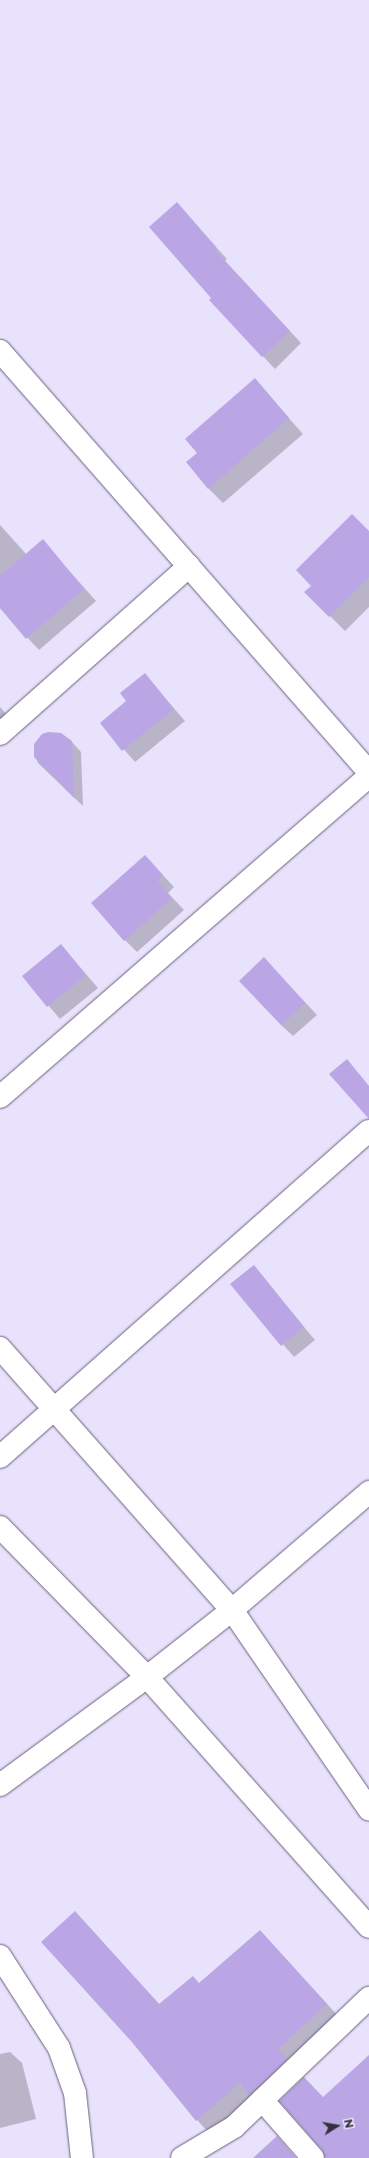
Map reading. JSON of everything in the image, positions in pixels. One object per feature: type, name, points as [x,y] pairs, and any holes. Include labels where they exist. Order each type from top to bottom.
[{"type":"street","points":[[2,359],[189,566],[369,772]]},
{"type":"street","points":[[0,734],[189,566]]},
{"type":"street","points":[[0,1097],[369,776]]},
{"type":"street","points":[[0,1457],[369,1131]]},
{"type":"street","points":[[0,1348],[56,1409],[232,1610],[369,1809]]},
{"type":"street","points":[[0,1785],[147,1677],[232,1610],[369,1492]]},
{"type":"street","points":[[0,1527],[147,1677],[369,1927]]},
{"type":"street","points":[[0,1956],[59,2048],[74,2093],[82,2158]]},
{"type":"street","points":[[182,2158],[234,2127],[369,1998]]},
{"type":"street","points":[[262,2100],[313,2158]]},
{"type":"building","points":[[177,202],[216,247],[214,249],[290,331],[262,357],[209,300],[211,298],[149,227]]},
{"type":"building","points":[[255,378],[289,418],[208,489],[186,462],[197,453],[185,439]]},
{"type":"building","points":[[352,514],[369,531],[369,577],[329,617],[304,592],[311,586],[296,570]]},
{"type":"building","points":[[43,539],[84,589],[26,639],[0,608],[0,576]]},
{"type":"building","points":[[145,673],[174,709],[122,751],[100,723],[126,701],[120,693]]},
{"type":"building","points":[[48,732],[61,733],[72,741],[74,798],[34,757],[34,744],[42,734]]},
{"type":"building","points":[[145,855],[163,875],[157,880],[172,898],[124,941],[91,903]]},
{"type":"building","points":[[61,944],[86,975],[47,1007],[22,976]]},
{"type":"building","points":[[264,957],[305,1003],[281,1025],[239,981]]},
{"type":"building","points":[[347,1059],[369,1086],[369,1119],[329,1074]]},
{"type":"building","points":[[254,1265],[304,1327],[281,1346],[230,1284]]},
{"type":"building","points":[[75,1911],[159,2004],[193,1976],[199,1983],[260,1930],[327,2004],[278,2049],[287,2059],[249,2095],[240,2083],[196,2121],[131,2041],[41,1942]]},
{"type":"building","points":[[369,2055],[369,2158],[325,2158],[322,2150],[279,2101],[304,2077],[323,2097]]},
{"type":"building","points":[[277,2136],[296,2158],[253,2158]]}]
